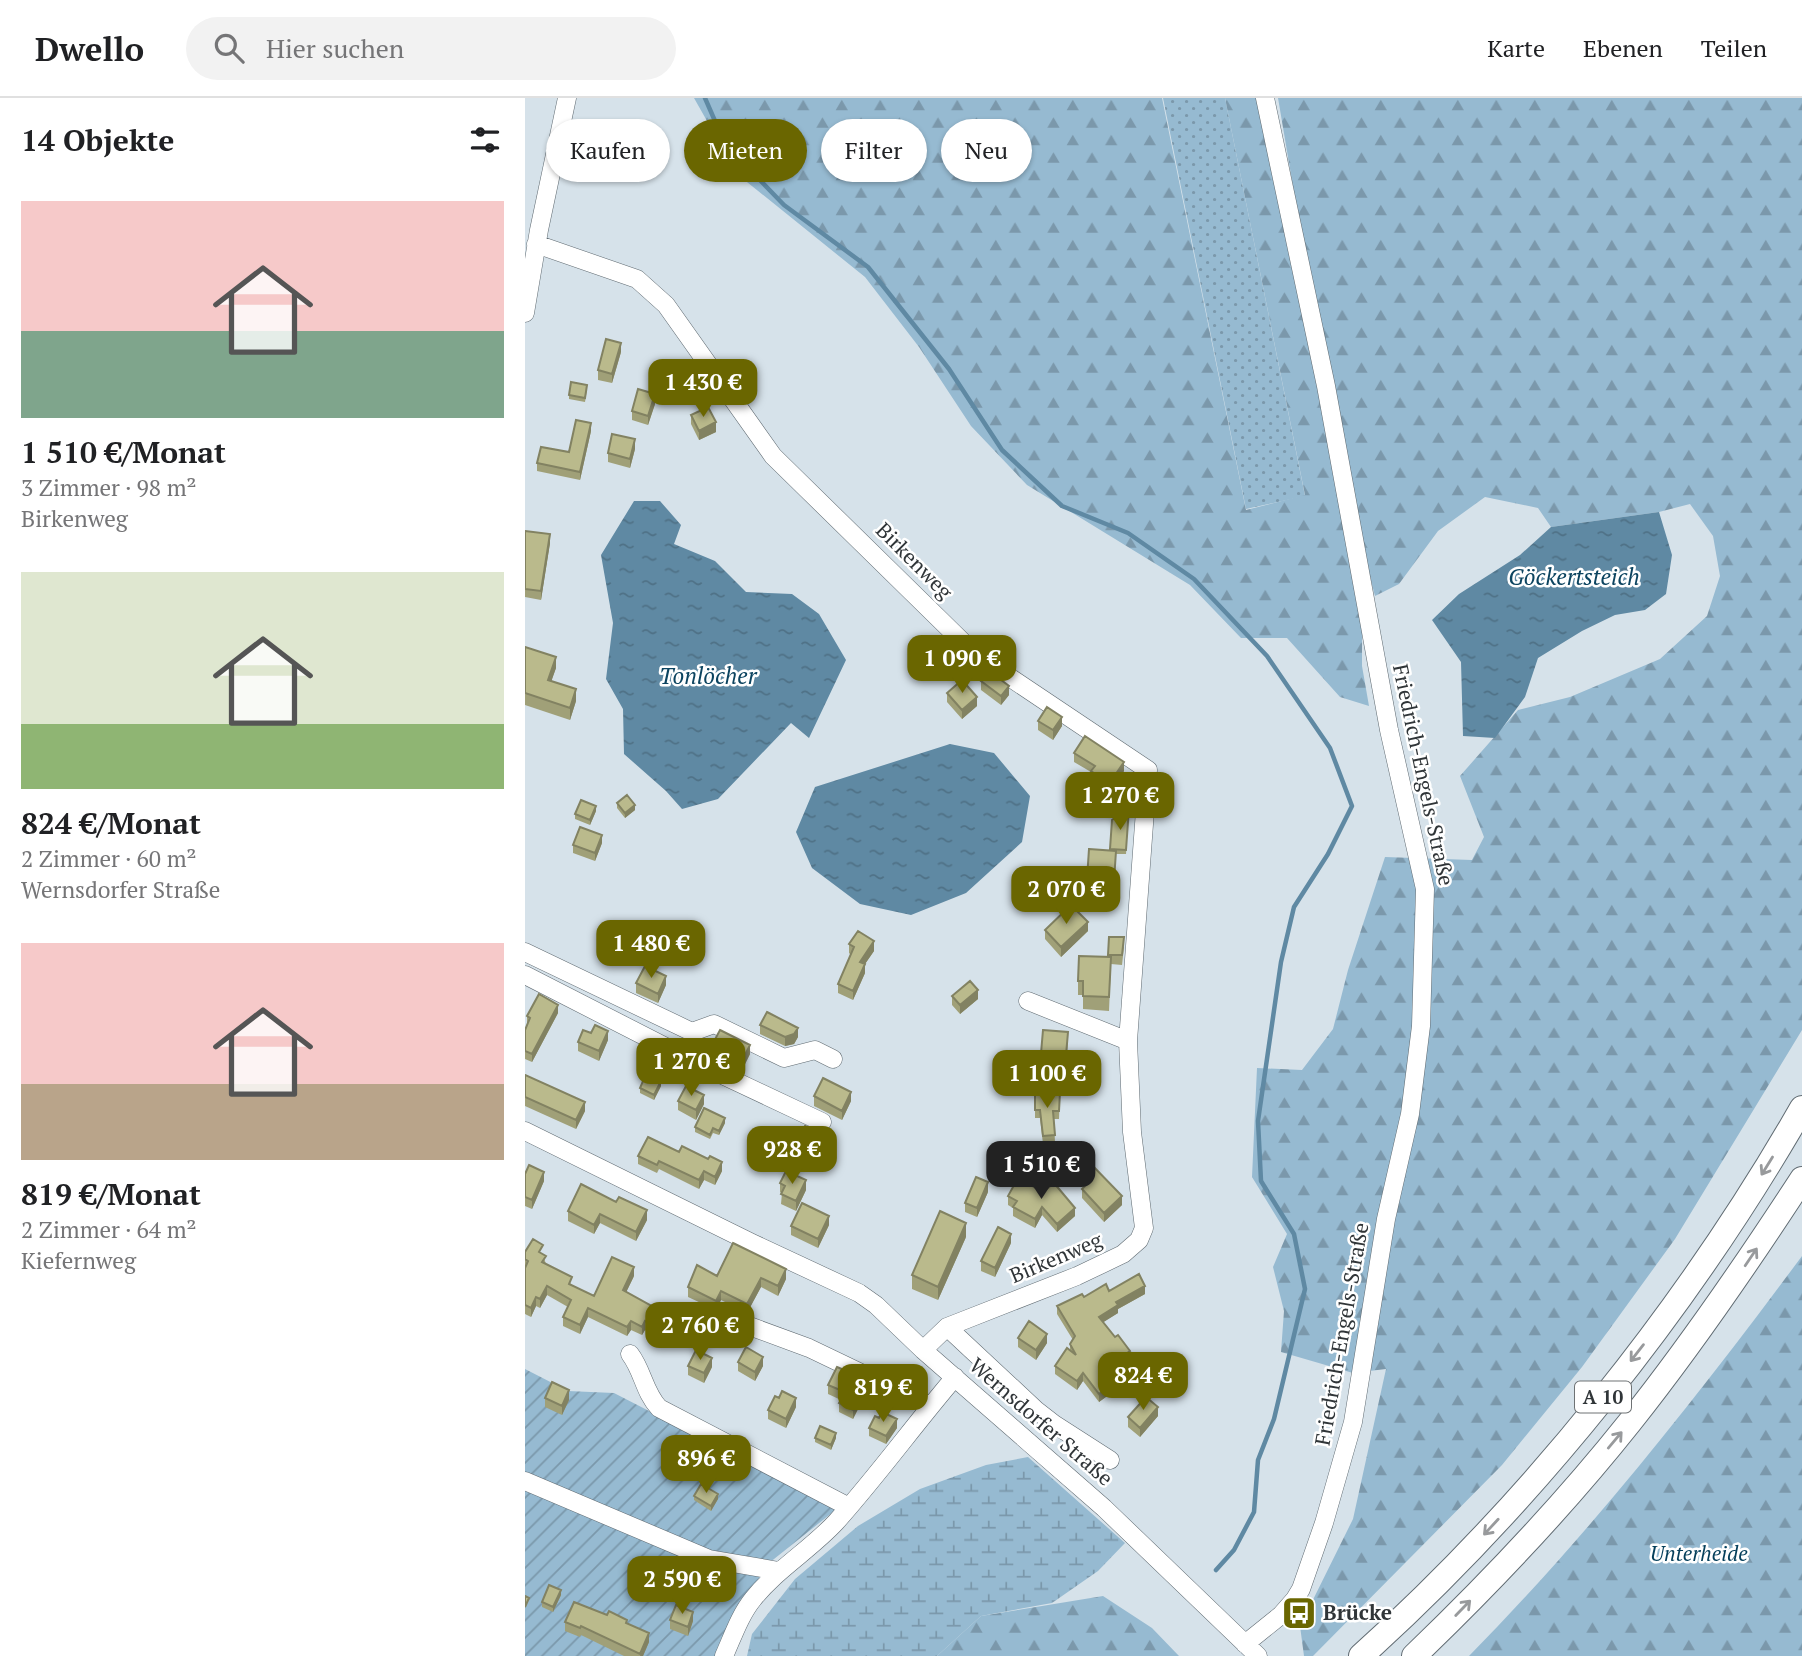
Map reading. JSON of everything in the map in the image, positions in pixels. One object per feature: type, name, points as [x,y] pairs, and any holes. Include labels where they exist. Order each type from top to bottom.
[{"type":"highway","name":"A 10","points":[[1361,1656],[1491,1527],[1594,1408],[1681,1295],[1741,1207],[1802,1108]]},
{"type":"highway","name":"A 10","points":[[1414,1656],[1520,1549],[1630,1422],[1714,1309],[1802,1179]]},
{"type":"street","points":[[525,313],[532,253],[567,98]]},
{"type":"street","name":"Friedrich-Engels-Straße","points":[[1252,1650],[1295,1600],[1301,1588],[1353,1423],[1386,1219],[1410,1114],[1421,1026],[1425,889],[1389,730],[1326,386],[1265,98]]},
{"type":"street","name":"Birkenweg","points":[[532,253],[637,279],[666,305],[773,456],[975,654],[1147,770],[1128,1041],[1132,1132],[1144,1228],[1139,1240],[1123,1254],[1077,1276],[947,1327],[923,1350]]},
{"type":"street","points":[[525,952],[692,1032],[714,1024],[784,1058],[815,1050],[833,1059]]},
{"type":"street","points":[[525,975],[699,1064],[822,1122]]},
{"type":"street","points":[[1028,1001],[1128,1041]]},
{"type":"street","name":"Wernsdorfer Straße","points":[[525,1131],[859,1293],[876,1305],[923,1350],[1104,1508],[1252,1650]]},
{"type":"street","points":[[741,1322],[809,1348],[930,1406]]},
{"type":"street","points":[[947,1327],[1036,1410],[1110,1460]]},
{"type":"street","points":[[630,1354],[637,1363],[649,1397],[659,1408],[849,1507]]},
{"type":"street","points":[[725,1656],[741,1617],[753,1599],[779,1571],[821,1537],[849,1507],[955,1377]]},
{"type":"street","points":[[525,1480],[709,1559],[779,1571]]},
{"type":"green space","points":[[694,98],[1162,98],[1246,510],[1305,495],[1225,98],[1262,98],[1362,601],[1362,666],[1369,706],[1340,697],[1287,638],[1241,638],[1190,585],[1027,485],[971,426],[919,347],[865,277],[747,182],[807,182],[807,119],[706,119]]},
{"type":"green space","points":[[1163,98],[1225,98],[1305,496],[1246,509]]},
{"type":"green space","points":[[1278,98],[1802,98],[1802,1030],[1675,1239],[1582,1367],[1502,1465],[1313,1656],[1304,1656],[1300,1626],[1353,1519],[1386,1369],[1353,1373],[1281,1352],[1284,1311],[1273,1267],[1287,1234],[1252,1177],[1257,1068],[1302,1070],[1333,1029],[1348,970],[1385,857],[1472,860],[1484,837],[1460,776],[1518,710],[1570,697],[1660,659],[1707,616],[1720,576],[1713,536],[1690,504],[1659,512],[1551,527],[1538,508],[1485,497],[1438,531],[1399,584],[1375,596],[1339,458]]},
{"type":"green space","name":"Unterheide","points":[[1802,1256],[1802,1656],[1469,1656],[1558,1561],[1643,1462]]},
{"type":"green space","points":[[525,1369],[568,1391],[614,1393],[838,1508],[769,1563],[728,1625],[715,1656],[525,1656]]},
{"type":"green space","points":[[1028,1457],[1125,1543],[1098,1571],[1052,1603],[981,1616],[937,1656],[747,1656],[752,1634],[795,1579],[858,1526],[920,1489],[986,1465]]},
{"type":"green space","points":[[1103,1596],[1152,1628],[1179,1656],[937,1656],[981,1616]]},
{"type":"water","name":"Tonlöcher","points":[[634,501],[660,501],[681,525],[674,544],[715,561],[746,592],[792,594],[819,614],[846,660],[809,738],[791,723],[718,799],[682,809],[624,754],[623,709],[606,679],[613,623],[601,555]]},
{"type":"water","name":"Göckertsteich","points":[[1659,512],[1672,555],[1666,594],[1645,610],[1615,615],[1582,631],[1538,658],[1525,697],[1495,738],[1463,736],[1461,662],[1432,620],[1459,594],[1520,555],[1551,527]]},
{"type":"water","points":[[950,744],[994,753],[1030,796],[1022,842],[966,893],[911,915],[860,904],[812,868],[796,832],[815,787]]},
{"type":"building","points":[[606,339],[621,343],[612,374],[598,370]]},
{"type":"building","points":[[571,382],[587,385],[585,398],[569,395]]},
{"type":"building","points":[[638,389],[655,394],[648,416],[632,411]]},
{"type":"building","points":[[708,407],[716,422],[699,431],[691,415]]},
{"type":"building","points":[[576,420],[591,423],[580,472],[537,463],[541,447],[569,452]]},
{"type":"building","points":[[612,434],[635,439],[630,459],[608,453]]},
{"type":"building","points":[[525,531],[550,534],[541,591],[525,589]]},
{"type":"building","points":[[525,647],[556,657],[548,680],[576,689],[570,708],[525,693]]},
{"type":"building","points":[[988,670],[1009,686],[1001,696],[981,681]]},
{"type":"building","points":[[962,680],[977,697],[962,710],[947,693]]},
{"type":"building","points":[[1047,707],[1062,717],[1053,730],[1038,721]]},
{"type":"building","points":[[1085,736],[1124,762],[1109,784],[1091,771],[1095,766],[1074,753]]},
{"type":"building","points":[[627,795],[635,805],[625,813],[617,803]]},
{"type":"building","points":[[581,800],[596,806],[590,820],[575,814]]},
{"type":"building","points":[[1129,808],[1126,850],[1110,849],[1112,820]]},
{"type":"building","points":[[580,827],[602,835],[595,853],[573,845]]},
{"type":"building","points":[[1089,849],[1116,851],[1114,881],[1087,879]]},
{"type":"building","points":[[1071,905],[1088,922],[1061,947],[1045,930]]},
{"type":"building","points":[[858,931],[874,941],[860,962],[865,964],[853,991],[838,984],[854,947],[849,944]]},
{"type":"building","points":[[1109,937],[1124,937],[1122,955],[1108,955]]},
{"type":"building","points":[[1079,956],[1111,957],[1109,997],[1083,996],[1083,981],[1078,981]]},
{"type":"building","points":[[645,966],[666,976],[658,994],[636,983]]},
{"type":"building","points":[[970,981],[978,990],[960,1005],[952,996]]},
{"type":"building","points":[[539,994],[558,1005],[532,1054],[525,1051],[525,1030],[530,1018],[527,1016]]},
{"type":"building","points":[[767,1012],[798,1028],[794,1034],[785,1037],[760,1025]]},
{"type":"building","points":[[595,1025],[608,1031],[599,1051],[578,1042],[583,1030],[591,1033]]},
{"type":"building","points":[[720,1030],[750,1045],[742,1061],[712,1045]]},
{"type":"building","points":[[1043,1030],[1068,1032],[1065,1067],[1040,1065]]},
{"type":"building","points":[[646,1074],[661,1081],[654,1095],[640,1088]]},
{"type":"building","points":[[525,1075],[585,1102],[576,1120],[525,1097]]},
{"type":"building","points":[[823,1078],[851,1092],[842,1111],[814,1096]]},
{"type":"building","points":[[686,1086],[704,1095],[696,1110],[678,1101]]},
{"type":"building","points":[[1035,1091],[1060,1092],[1059,1111],[1053,1111],[1055,1135],[1043,1136],[1040,1110],[1035,1110]]},
{"type":"building","points":[[704,1108],[725,1118],[719,1131],[713,1128],[710,1135],[695,1127]]},
{"type":"building","points":[[805,1126],[825,1136],[815,1153],[796,1142]]},
{"type":"building","points":[[648,1137],[679,1152],[682,1146],[708,1159],[710,1156],[722,1162],[715,1177],[704,1171],[699,1180],[659,1161],[657,1165],[638,1156]]},
{"type":"building","points":[[1062,1148],[1076,1149],[1074,1169],[1061,1167]]},
{"type":"building","points":[[1089,1162],[1122,1196],[1104,1213],[1082,1189],[1089,1182]]},
{"type":"building","points":[[529,1165],[544,1172],[532,1200],[525,1197],[525,1174]]},
{"type":"building","points":[[786,1171],[806,1180],[796,1201],[781,1194],[785,1186],[780,1183]]},
{"type":"building","points":[[976,1177],[988,1182],[977,1208],[965,1203]]},
{"type":"building","points":[[1018,1178],[1043,1192],[1054,1183],[1075,1208],[1057,1224],[1042,1207],[1035,1219],[1013,1207],[1017,1201],[1008,1196]]},
{"type":"building","points":[[581,1184],[616,1202],[619,1197],[647,1210],[636,1232],[600,1214],[594,1225],[568,1211]]},
{"type":"building","points":[[802,1203],[829,1216],[818,1239],[791,1226]]},
{"type":"building","points":[[940,1211],[966,1223],[938,1287],[912,1275]]},
{"type":"building","points":[[998,1227],[1011,1234],[995,1268],[981,1261]]},
{"type":"building","points":[[533,1239],[543,1245],[539,1252],[546,1256],[542,1262],[572,1277],[569,1284],[594,1296],[612,1257],[634,1267],[623,1290],[657,1309],[650,1324],[645,1321],[642,1327],[631,1321],[627,1327],[588,1308],[580,1325],[563,1317],[571,1300],[547,1286],[540,1299],[536,1297],[531,1308],[525,1305],[525,1268],[528,1261],[525,1259],[525,1252]]},
{"type":"building","points":[[733,1243],[786,1269],[778,1286],[761,1278],[747,1304],[721,1291],[716,1301],[688,1287],[697,1265],[717,1276]]},
{"type":"building","points":[[1139,1274],[1145,1286],[1116,1302],[1118,1305],[1099,1317],[1130,1351],[1119,1359],[1129,1372],[1099,1394],[1083,1373],[1077,1381],[1055,1366],[1067,1348],[1076,1355],[1070,1344],[1075,1336],[1057,1306],[1082,1294],[1084,1297],[1106,1284],[1109,1291]]},
{"type":"building","points":[[1029,1321],[1047,1334],[1036,1350],[1018,1338]]},
{"type":"building","points":[[746,1347],[763,1357],[755,1372],[738,1362]]},
{"type":"building","points":[[696,1350],[712,1358],[704,1373],[688,1366]]},
{"type":"building","points":[[837,1367],[868,1380],[853,1410],[839,1403],[845,1392],[828,1385]]},
{"type":"building","points":[[552,1382],[569,1390],[562,1406],[545,1398]]},
{"type":"building","points":[[782,1391],[796,1398],[786,1419],[768,1410],[775,1396],[779,1398]]},
{"type":"building","points":[[1146,1397],[1158,1407],[1140,1428],[1128,1417]]},
{"type":"building","points":[[882,1412],[897,1419],[886,1436],[869,1428],[875,1416],[879,1418]]},
{"type":"building","points":[[820,1426],[836,1433],[831,1445],[815,1438]]},
{"type":"building","points":[[701,1484],[718,1494],[711,1506],[694,1496]]},
{"type":"building","points":[[549,1585],[561,1590],[553,1607],[542,1602]]},
{"type":"building","points":[[574,1602],[607,1615],[609,1611],[627,1620],[626,1623],[649,1633],[640,1654],[581,1626],[580,1628],[565,1622]]},
{"type":"building","points":[[676,1605],[693,1612],[688,1627],[670,1620]]},
{"type":"waterway","points":[[705,98],[725,144],[784,205],[868,267],[949,369],[1002,450],[1062,506],[1128,533],[1194,579],[1267,656],[1330,748],[1352,806],[1328,854],[1294,907],[1281,962],[1258,1121],[1261,1181],[1294,1234],[1305,1289],[1274,1419],[1258,1460],[1254,1512],[1234,1550],[1216,1570]]},
{"type":"place","name":"Brücke","points":[[1299,1613]]}]
